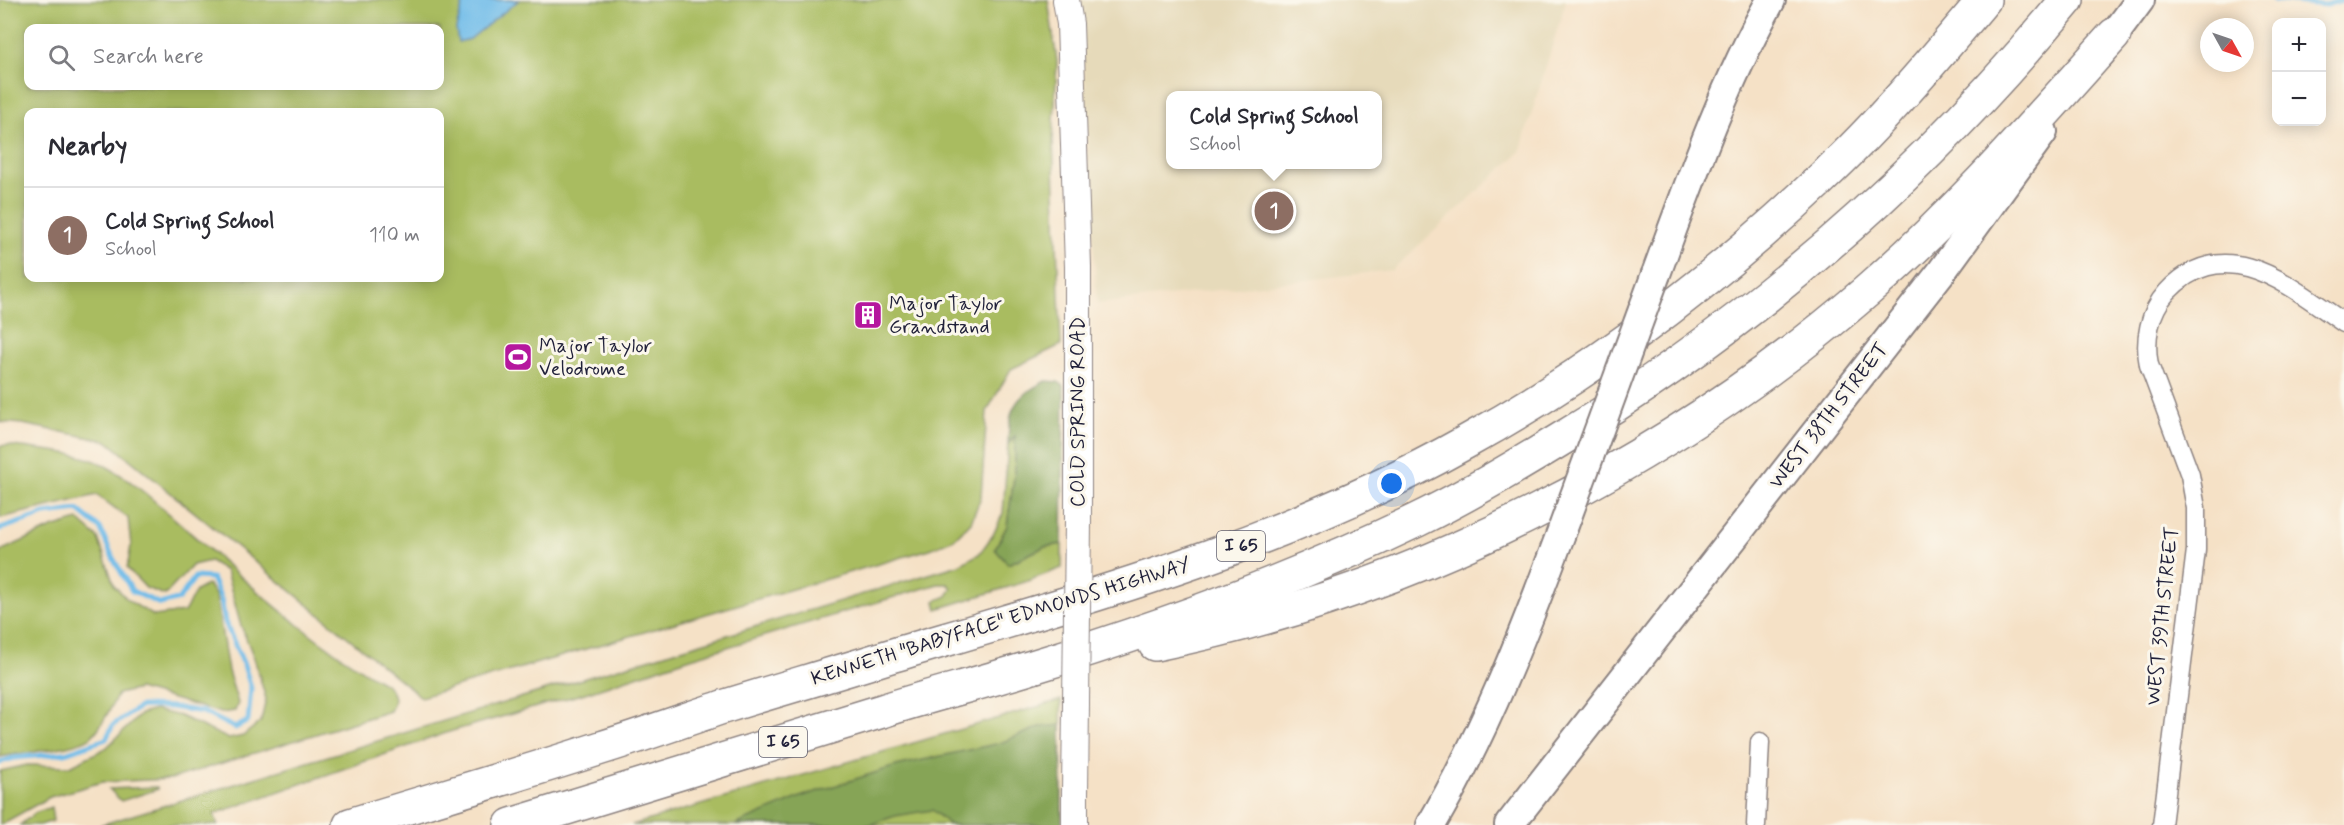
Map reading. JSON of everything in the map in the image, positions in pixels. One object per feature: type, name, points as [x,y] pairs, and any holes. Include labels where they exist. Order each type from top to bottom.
[{"type":"highway","name":"KENNETH \"BABYFACE\" EDMONDS HIGHWAY","points":[[350,825],[601,749],[723,707],[1180,568],[1295,524],[1441,456],[1535,402],[1604,357],[1654,321],[1735,255],[1822,178],[1913,83],[1984,0]]},
{"type":"highway","name":"I 65","points":[[512,825],[885,710],[1032,668],[1214,605],[1367,543],[1476,490],[1599,417],[1740,318],[1847,229],[1918,163],[1976,104],[2061,7]]},
{"type":"highway","points":[[1032,668],[1215,632],[1348,590],[1427,560],[1509,524],[1630,460],[1770,368],[1869,289],[1980,183],[2114,35]]},
{"type":"main road","points":[[1431,825],[1455,783],[1495,701],[1563,528],[1709,132],[1738,62],[1771,0]]},
{"type":"main road","name":"WEST 38TH STREET","points":[[1509,825],[1942,271],[2140,0]]},
{"type":"street","name":"COLD SPRING ROAD","points":[[1066,0],[1070,24],[1078,267],[1075,825]]},
{"type":"street","name":"WEST 39TH STREET","points":[[2162,825],[2196,532],[2196,508],[2190,475],[2148,357],[2150,325],[2164,296],[2175,284],[2203,268],[2227,264],[2243,265],[2289,285],[2344,323]]},
{"type":"street","points":[[1756,825],[1760,742]]},
{"type":"shaded area","points":[[1080,0],[1566,0],[1520,152],[1392,270],[1097,304]]},
{"type":"green space","name":"Major Taylor Velodrome","points":[[0,0],[1048,0],[1057,61],[1053,141],[1061,345],[1011,369],[987,411],[981,497],[971,522],[954,539],[930,549],[421,697],[107,441],[22,424],[0,422]]},
{"type":"green space","points":[[1046,381],[1058,382],[1064,386],[1062,544],[1044,547],[1008,564],[995,549],[1007,526],[1015,471],[1015,436],[1008,444],[1010,422],[1015,405],[1020,399]]},
{"type":"green space","points":[[1015,434],[1015,471],[1007,526],[995,549],[1008,564],[1044,547],[1062,544],[1062,568],[937,609],[935,601],[947,596],[952,588],[948,584],[938,584],[691,658],[582,694],[452,731],[214,814],[218,825],[100,825],[959,565],[979,554],[993,535],[1003,513],[1008,444]]},
{"type":"green space","points":[[8,445],[81,456],[102,464],[129,481],[291,619],[337,654],[387,685],[394,698],[390,711],[171,779],[102,782],[50,797],[0,825],[0,771],[27,765],[70,766],[106,748],[141,714],[155,710],[180,716],[229,739],[243,736],[261,721],[266,699],[254,658],[240,623],[226,571],[210,561],[193,565],[165,595],[146,588],[127,568],[131,546],[128,518],[97,495],[0,518],[0,446]]},
{"type":"green space","points":[[78,520],[98,538],[114,585],[129,601],[154,616],[184,612],[196,591],[208,584],[216,596],[228,671],[238,703],[235,711],[221,713],[139,689],[118,694],[99,728],[84,741],[0,757],[0,551],[52,528]]},
{"type":"green space","points":[[1061,700],[1062,825],[632,825]]},
{"type":"green space","points":[[1061,725],[1062,825],[950,825],[932,810],[895,816],[869,825],[735,825],[803,796],[896,766],[1000,743],[1040,727]]},
{"type":"green space","points":[[157,787],[158,789],[121,801],[109,789]]},
{"type":"green space","points":[[51,807],[53,821],[40,825],[20,825],[35,813]]},
{"type":"water","points":[[464,0],[519,0],[470,39],[458,42],[456,29]]},
{"type":"waterway","points":[[2274,0],[2326,5],[2342,0]]},
{"type":"waterway","points":[[0,529],[45,514],[78,510],[100,528],[113,558],[132,591],[160,604],[179,599],[195,577],[212,578],[221,599],[225,622],[244,665],[251,688],[248,721],[235,728],[203,712],[141,706],[113,725],[106,739],[65,753],[14,758],[0,762]]},
{"type":"place","name":"Cold Spring School","points":[[1274,211]]},
{"type":"place","name":"Major Taylor Grandstand","points":[[868,315]]},
{"type":"place","name":"Major Taylor Velodrome","points":[[518,357]]}]
